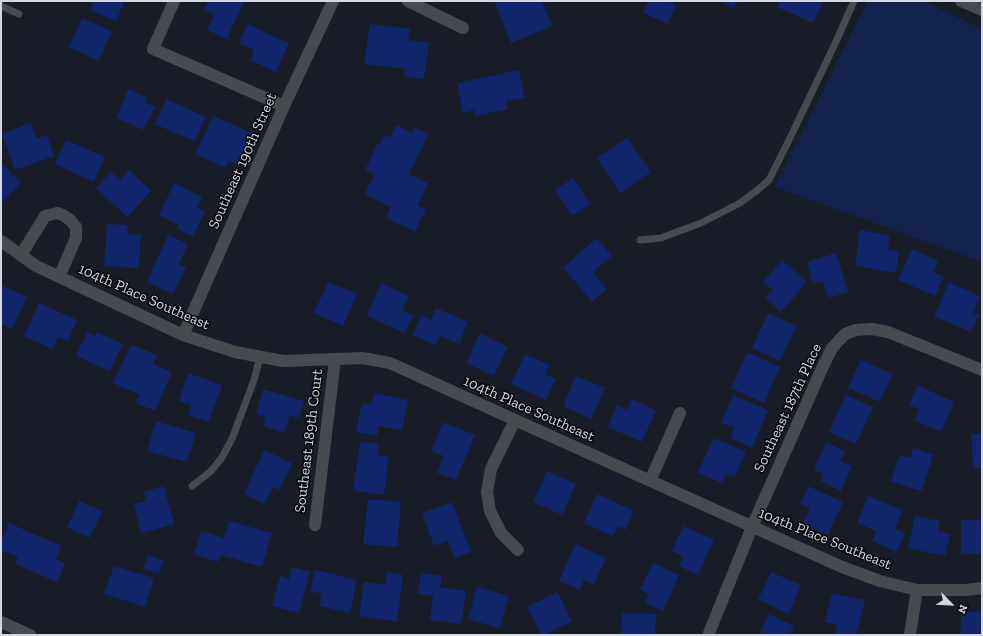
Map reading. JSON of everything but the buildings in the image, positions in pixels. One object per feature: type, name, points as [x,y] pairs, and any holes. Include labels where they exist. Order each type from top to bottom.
[{"type":"street","points":[[174,1],[153,49],[284,106]]},
{"type":"street","name":"Southeast 190th Street","points":[[183,335],[284,106],[333,1]]},
{"type":"street","points":[[408,1],[463,28]]},
{"type":"street","points":[[961,1],[982,10]]},
{"type":"street","name":"104th Place Southeast","points":[[20,255],[45,216],[57,213],[64,215],[76,226],[76,238],[59,277]]},
{"type":"street","name":"104th Place Southeast","points":[[1,241],[36,266],[183,335],[235,352],[283,361],[362,358],[390,363],[842,567],[880,581],[917,590],[966,590],[982,588]]},
{"type":"street","name":"Southeast 187th Place","points":[[709,633],[752,527],[824,364],[832,348],[845,334],[856,330],[872,329],[888,332],[982,370]]},
{"type":"street","name":"Southeast 189th Court","points":[[315,525],[335,360]]},
{"type":"street","points":[[650,481],[680,413]]},
{"type":"street","points":[[515,420],[491,468],[487,492],[490,511],[501,533],[518,550]]},
{"type":"street","points":[[910,635],[917,590]]},
{"type":"street","points":[[1,622],[30,635]]},
{"type":"lane","points":[[640,240],[661,238],[701,223],[740,203],[769,180],[794,131],[854,1]]},
{"type":"lane","points":[[1,6],[19,14]]},
{"type":"lane","points":[[192,486],[210,472],[232,439],[254,380],[260,357]]},
{"type":"shaded area","points":[[868,1],[924,1],[982,29],[982,262],[775,187]]}]
